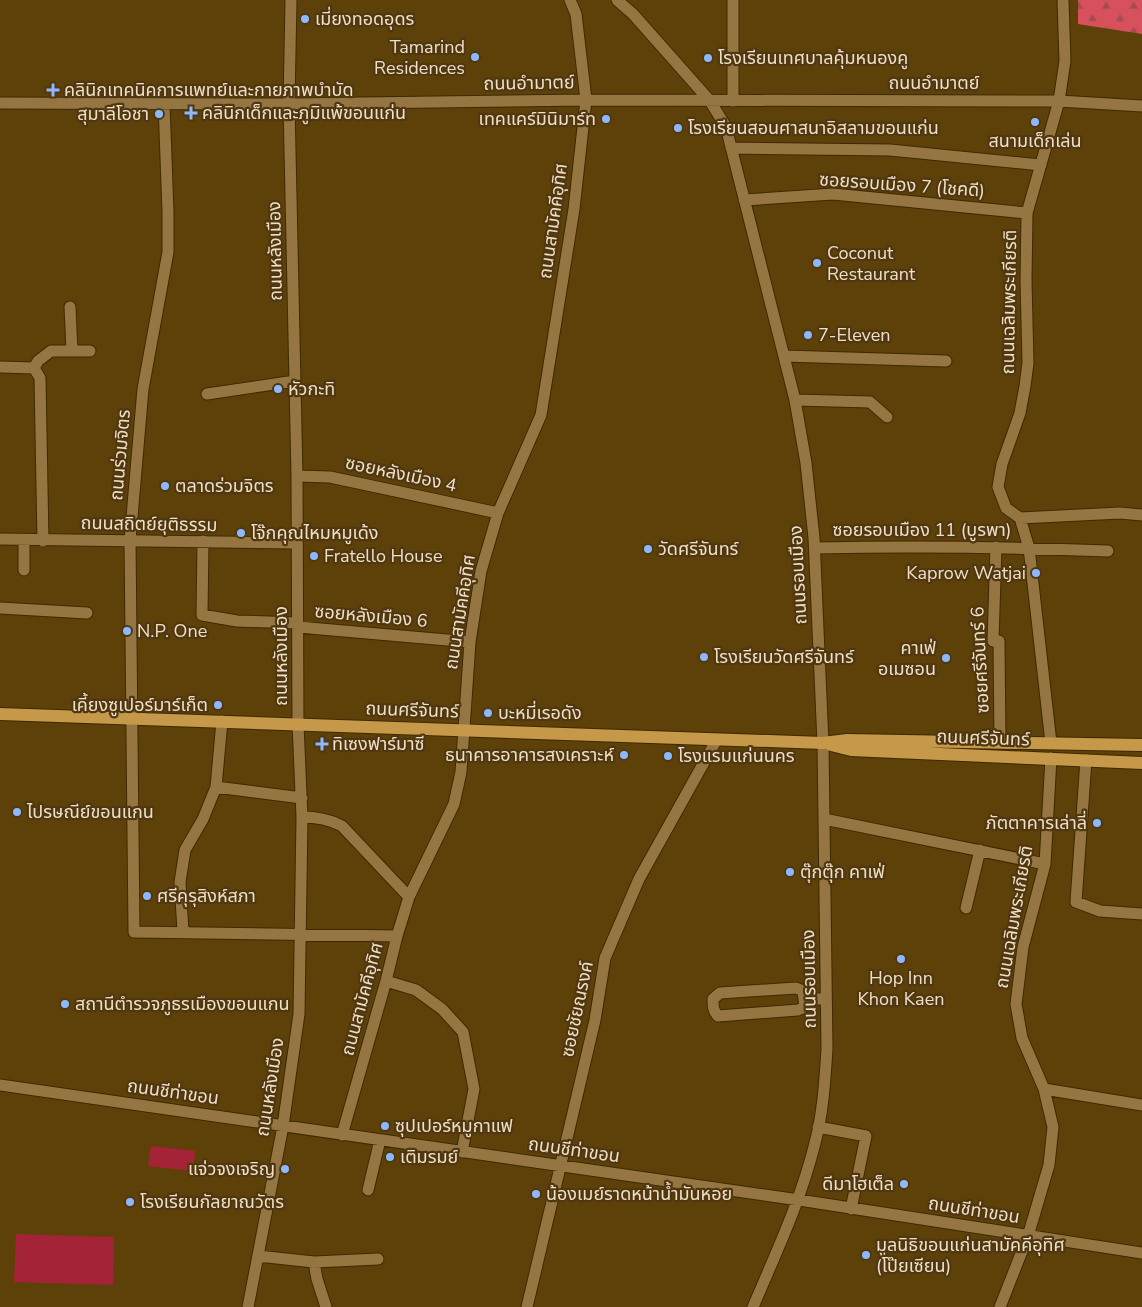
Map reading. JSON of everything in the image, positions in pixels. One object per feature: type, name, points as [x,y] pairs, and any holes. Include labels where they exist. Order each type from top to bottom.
[{"type":"main road","name":"ถนนศรีจันทร์","points":[[0,714],[222,720],[823,743],[847,740],[1142,745]]},
{"type":"main road","name":"ถนนศรีจันทร์","points":[[823,743],[851,750],[1141,763]]},
{"type":"main road","points":[[1141,763],[1142,745]]},
{"type":"street","name":"ถนนหลังเมือง","points":[[248,1307],[283,1126],[299,1014],[302,798],[298,724],[297,476],[289,104],[291,0]]},
{"type":"street","name":"ถนนสามัคคีอุทิศ","points":[[342,1135],[409,897],[454,804],[461,772],[470,642],[481,571],[498,513],[541,415],[574,209],[586,100],[576,14],[570,0]]},
{"type":"street","name":"ถนนรอบเมือง","points":[[617,0],[633,14],[710,101],[726,127],[794,400],[806,463],[815,548],[823,743],[827,1049],[816,1142],[798,1200],[754,1307]]},
{"type":"street","points":[[733,0],[733,101]]},
{"type":"street","name":"ถนนเฉลิมพระเกียรติ","points":[[1051,743],[1028,548],[1020,518],[1006,508],[998,487],[1002,464],[1020,413],[1028,363],[1027,213],[1059,100],[1065,60],[1063,0]]},
{"type":"street","name":"ถนนอำมาตย์","points":[[0,103],[289,104],[586,100],[1059,100],[1142,106]]},
{"type":"street","name":"ถนนร่วมจิตร","points":[[164,104],[168,252],[143,389],[130,540],[134,932],[183,931]]},
{"type":"street","points":[[731,148],[890,150],[1041,165]]},
{"type":"street","name":"ซอยรอบเมือง 7 (โชคดี)","points":[[744,200],[833,194],[1027,213]]},
{"type":"street","points":[[70,307],[72,351]]},
{"type":"street","points":[[0,367],[34,368],[51,351],[90,351]]},
{"type":"street","points":[[784,356],[946,361]]},
{"type":"street","points":[[34,368],[40,378],[43,540]]},
{"type":"street","points":[[207,394],[295,381]]},
{"type":"street","points":[[794,400],[870,402],[887,417]]},
{"type":"street","name":"ซอยหลังเมือง 4","points":[[297,476],[330,477],[498,513]]},
{"type":"street","points":[[1020,518],[1120,513],[1142,515]]},
{"type":"street","name":"ถนนสถิตย์ยุติธรรม","points":[[0,539],[297,543]]},
{"type":"street","points":[[24,540],[24,570]]},
{"type":"street","name":"ซอยหลังเมือง 6","points":[[203,542],[202,615],[237,621],[470,642]]},
{"type":"street","name":"ซอยรอบเมือง 11 (บูรพา)","points":[[815,548],[1028,548],[1108,551]]},
{"type":"street","name":"ซอยศรีจันทร์ 6","points":[[996,548],[993,641],[999,641],[1000,742]]},
{"type":"street","points":[[0,608],[87,613]]},
{"type":"street","points":[[222,720],[216,787],[203,818],[185,850],[180,882],[183,931],[397,936]]},
{"type":"street","name":"ซอยชัยณรงค์","points":[[527,1307],[559,1165],[595,1020],[605,958],[639,879],[717,739]]},
{"type":"street","name":"ถนนเฉลิมพระเกียรติ","points":[[1000,1307],[1028,1236],[1050,1165],[1053,1127],[1044,1089],[1022,1038],[1016,1004],[1023,948],[1045,864],[1051,758]]},
{"type":"street","points":[[1086,760],[1076,902],[1100,911],[1142,914]]},
{"type":"street","points":[[216,787],[302,798]]},
{"type":"street","points":[[302,817],[332,820],[342,826],[409,897]]},
{"type":"street","points":[[824,819],[1045,864]]},
{"type":"street","points":[[966,908],[980,850]]},
{"type":"street","points":[[386,981],[416,990],[442,1009],[463,1032],[474,1089],[462,1152]]},
{"type":"street","points":[[796,988],[803,991],[804,999],[804,1007],[798,1010],[718,1016],[714,1012],[713,1006],[713,999],[720,993],[796,988]]},
{"type":"street","points":[[804,999],[826,999]]},
{"type":"street","name":"ถนนชีท่าขอน","points":[[0,1085],[798,1200],[1142,1253]]},
{"type":"street","points":[[1044,1089],[1142,1105]]},
{"type":"street","points":[[818,1127],[866,1136],[851,1209]]},
{"type":"street","points":[[368,1190],[380,1140]]},
{"type":"street","points":[[258,1256],[314,1262],[378,1259]]},
{"type":"street","points":[[314,1262],[326,1307]]},
{"type":"green space","points":[[1078,0],[1142,0],[1142,34],[1078,24]]},
{"type":"shaded area","points":[[151,1146],[195,1151],[193,1171],[148,1166]]},
{"type":"shaded area","points":[[16,1234],[114,1237],[113,1285],[14,1282]]},
{"type":"place","name":"เมี่ยงทอดอุดร","points":[[305,19]]},
{"type":"place","name":"Tamarind Residences","points":[[475,57]]},
{"type":"place","name":"โรงเรียนเทศบาลคุ้มหนองคู","points":[[708,58]]},
{"type":"place","name":"คลินิกเทคนิคการแพทย์และกายภาพบำบัด","points":[[53,90]]},
{"type":"place","name":"คลินิกเด็กและภูมิแพ้ขอนแก่น","points":[[191,113]]},
{"type":"place","name":"สุมาลีโอชา","points":[[159,114]]},
{"type":"place","name":"เทคแคร์มินิมาร์ท","points":[[606,119]]},
{"type":"place","name":"สนามเด็กเล่น","points":[[1035,122]]},
{"type":"place","name":"โรงเรียนสอนศาสนาอิสลามขอนแก่น","points":[[678,128]]},
{"type":"place","name":"Coconut Restaurant","points":[[817,263]]},
{"type":"place","name":"7-Eleven","points":[[808,335]]},
{"type":"place","name":"หัวกะทิ","points":[[278,389]]},
{"type":"place","name":"ตลาดร่วมจิตร","points":[[165,486]]},
{"type":"place","name":"โจ๊กคุณไหมหมูเด้ง","points":[[241,533]]},
{"type":"place","name":"วัดศรีจันทร์","points":[[648,549]]},
{"type":"place","name":"Fratello House","points":[[314,556]]},
{"type":"place","name":"Kaprow Watjai","points":[[1036,573]]},
{"type":"place","name":"N.P. One","points":[[127,631]]},
{"type":"place","name":"โรงเรียนวัดศรีจันทร์","points":[[704,657]]},
{"type":"place","name":"คาเฟ่ อเมซอน","points":[[946,658]]},
{"type":"place","name":"เคี้ยงซูเปอร์มาร์เก็ต","points":[[218,705]]},
{"type":"place","name":"บะหมี่เรอดัง","points":[[488,713]]},
{"type":"place","name":"ทิเซงฟาร์มาซี","points":[[322,744]]},
{"type":"place","name":"ธนาคารอาคารสงเคราะห์","points":[[624,755]]},
{"type":"place","name":"โรงแรมแก่นนคร","points":[[668,756]]},
{"type":"place","name":"ไปรษณีย์ขอนแกน","points":[[17,812]]},
{"type":"place","name":"ภัตตาคารเล่าลี่","points":[[1097,823]]},
{"type":"place","name":"ตุ๊กตุ๊ก คาเฟ่","points":[[790,872]]},
{"type":"place","name":"ศรีคุรุสิงห์สภา","points":[[147,896]]},
{"type":"place","name":"Hop Inn Khon Kaen","points":[[901,959]]},
{"type":"place","name":"สถานีตำรวจภูธรเมืองขอนแกน","points":[[65,1004]]},
{"type":"place","name":"ซุปเปอร์หมูกาแฟ","points":[[385,1126]]},
{"type":"place","name":"เติมรมย์","points":[[390,1157]]},
{"type":"place","name":"แจ่วจงเจริญ","points":[[285,1169]]},
{"type":"place","name":"ดีมาโฮเต็ล","points":[[904,1184]]},
{"type":"place","name":"น้องเมย์ราดหน้าน้ำมันหอย","points":[[536,1194]]},
{"type":"place","name":"โรงเรียนกัลยาณวัตร","points":[[130,1202]]},
{"type":"place","name":"มูลนิธิขอนแก่นสามัคคีอุทิศ (โป๊ยเซียน)","points":[[866,1255]]}]
